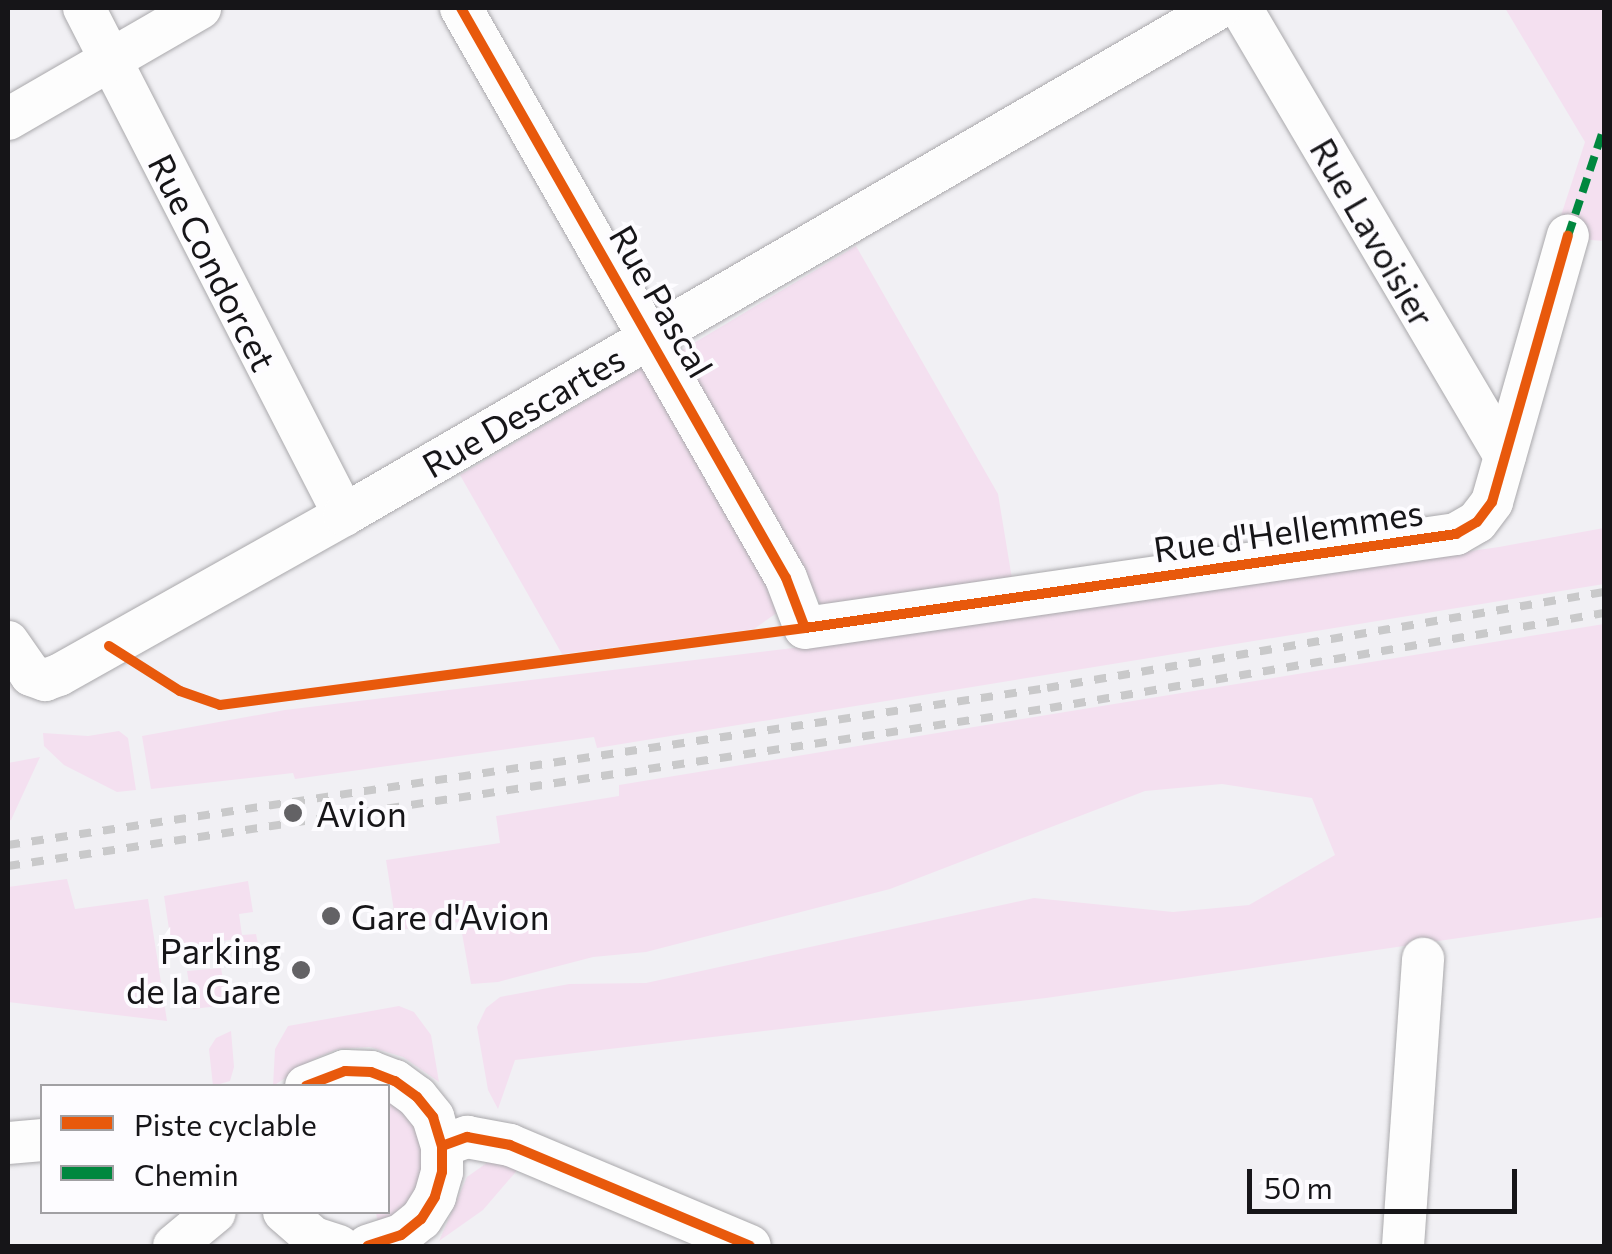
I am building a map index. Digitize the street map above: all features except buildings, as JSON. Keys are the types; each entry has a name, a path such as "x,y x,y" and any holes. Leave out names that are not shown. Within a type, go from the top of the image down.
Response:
{"street":[{"name":"Rue Condorcet","path":"84,8 344,515"},
{"path":"8,119 200,8"},
{"name":"Rue Pascal","path":"460,8 786,578 805,628"},
{"name":"Rue Descartes","path":"19,659 44,680 60,675 344,515 1218,8"},
{"name":"Rue Lavoisier","path":"1241,8 1505,456"},
{"name":"Rue d'Hellemmes","path":"805,628 1456,534 1477,522 1492,502 1568,236"},
{"path":"1404,1246 1423,959"},
{"path":"311,1084 345,1071 370,1072 396,1081 417,1096 433,1117 442,1146 442,1172 435,1197 421,1219 391,1243"},
{"path":"442,1146 466,1137 510,1145 750,1246"},
{"path":"8,1143 40,1140"},
{"path":"174,1246 213,1214"},
{"path":"286,1214 314,1238 338,1247"}],"shaded area":[{"path":"1505,8 1604,8 1604,241 1554,237 1585,142"},
{"path":"856,246 998,494 1013,585 822,606 674,355"},
{"path":"643,367 778,601 778,612 754,629 562,654 460,475"},
{"path":"1604,528 1604,584 597,748 594,737 295,779 293,773 151,789 142,736 285,710 793,648 1499,547"},
{"path":"1604,624 1604,917 1046,998 515,1060 498,1109 488,1090 477,1027 486,1008 500,997 569,984 646,983 1034,898 1173,912 1249,905 1335,855 1312,798 1222,784 1145,791 890,889 646,952 593,957 498,982 471,984 460,922 397,930 386,860 500,843 496,816 619,796 619,785"},
{"path":"119,731 128,738 136,790 117,792 64,765 44,746 43,733 88,736"},
{"path":"40,757 11,820 8,821 8,763"},
{"path":"67,879 75,909 148,899 167,1021 8,1002 8,887"},
{"path":"248,881 253,912 239,914 242,935 256,934 259,949 245,952 242,938 172,949 164,896"},
{"path":"221,968 227,1005 193,1009 187,971"},
{"path":"399,1006 414,1012 431,1035 439,1082 403,1057 370,1047 338,1049 273,1084 275,1049 288,1026"},
{"path":"231,1031 234,1067 230,1081 220,1084 213,1084 209,1049 216,1038"},
{"path":"390,1096 396,1099 428,1148 412,1204 378,1226 376,1214 390,1214"},
{"path":"488,1162 520,1167 483,1210 439,1241 467,1177"}],"railway":[{"path":"8,845 1047,688 1604,592"},
{"path":"8,866 1050,708 1604,613"}],"marked path":[{"path":"1568,236 1604,128"}],"cycle path":[{"path":"461,8 786,578 805,628"},
{"path":"109,646 180,691 220,705 805,628 1456,534 1477,522 1492,502 1568,236"},
{"path":"311,1084 345,1071 371,1072 395,1081 417,1097 433,1117 442,1146 442,1172 435,1197 421,1219 401,1235 368,1246"},
{"path":"442,1146 467,1137 510,1145 750,1246"}],"place":[{"name":"Avion","path":"293,813"},
{"name":"Gare d'Avion","path":"331,916"},
{"name":"Parking de la Gare","path":"301,970"}]}
